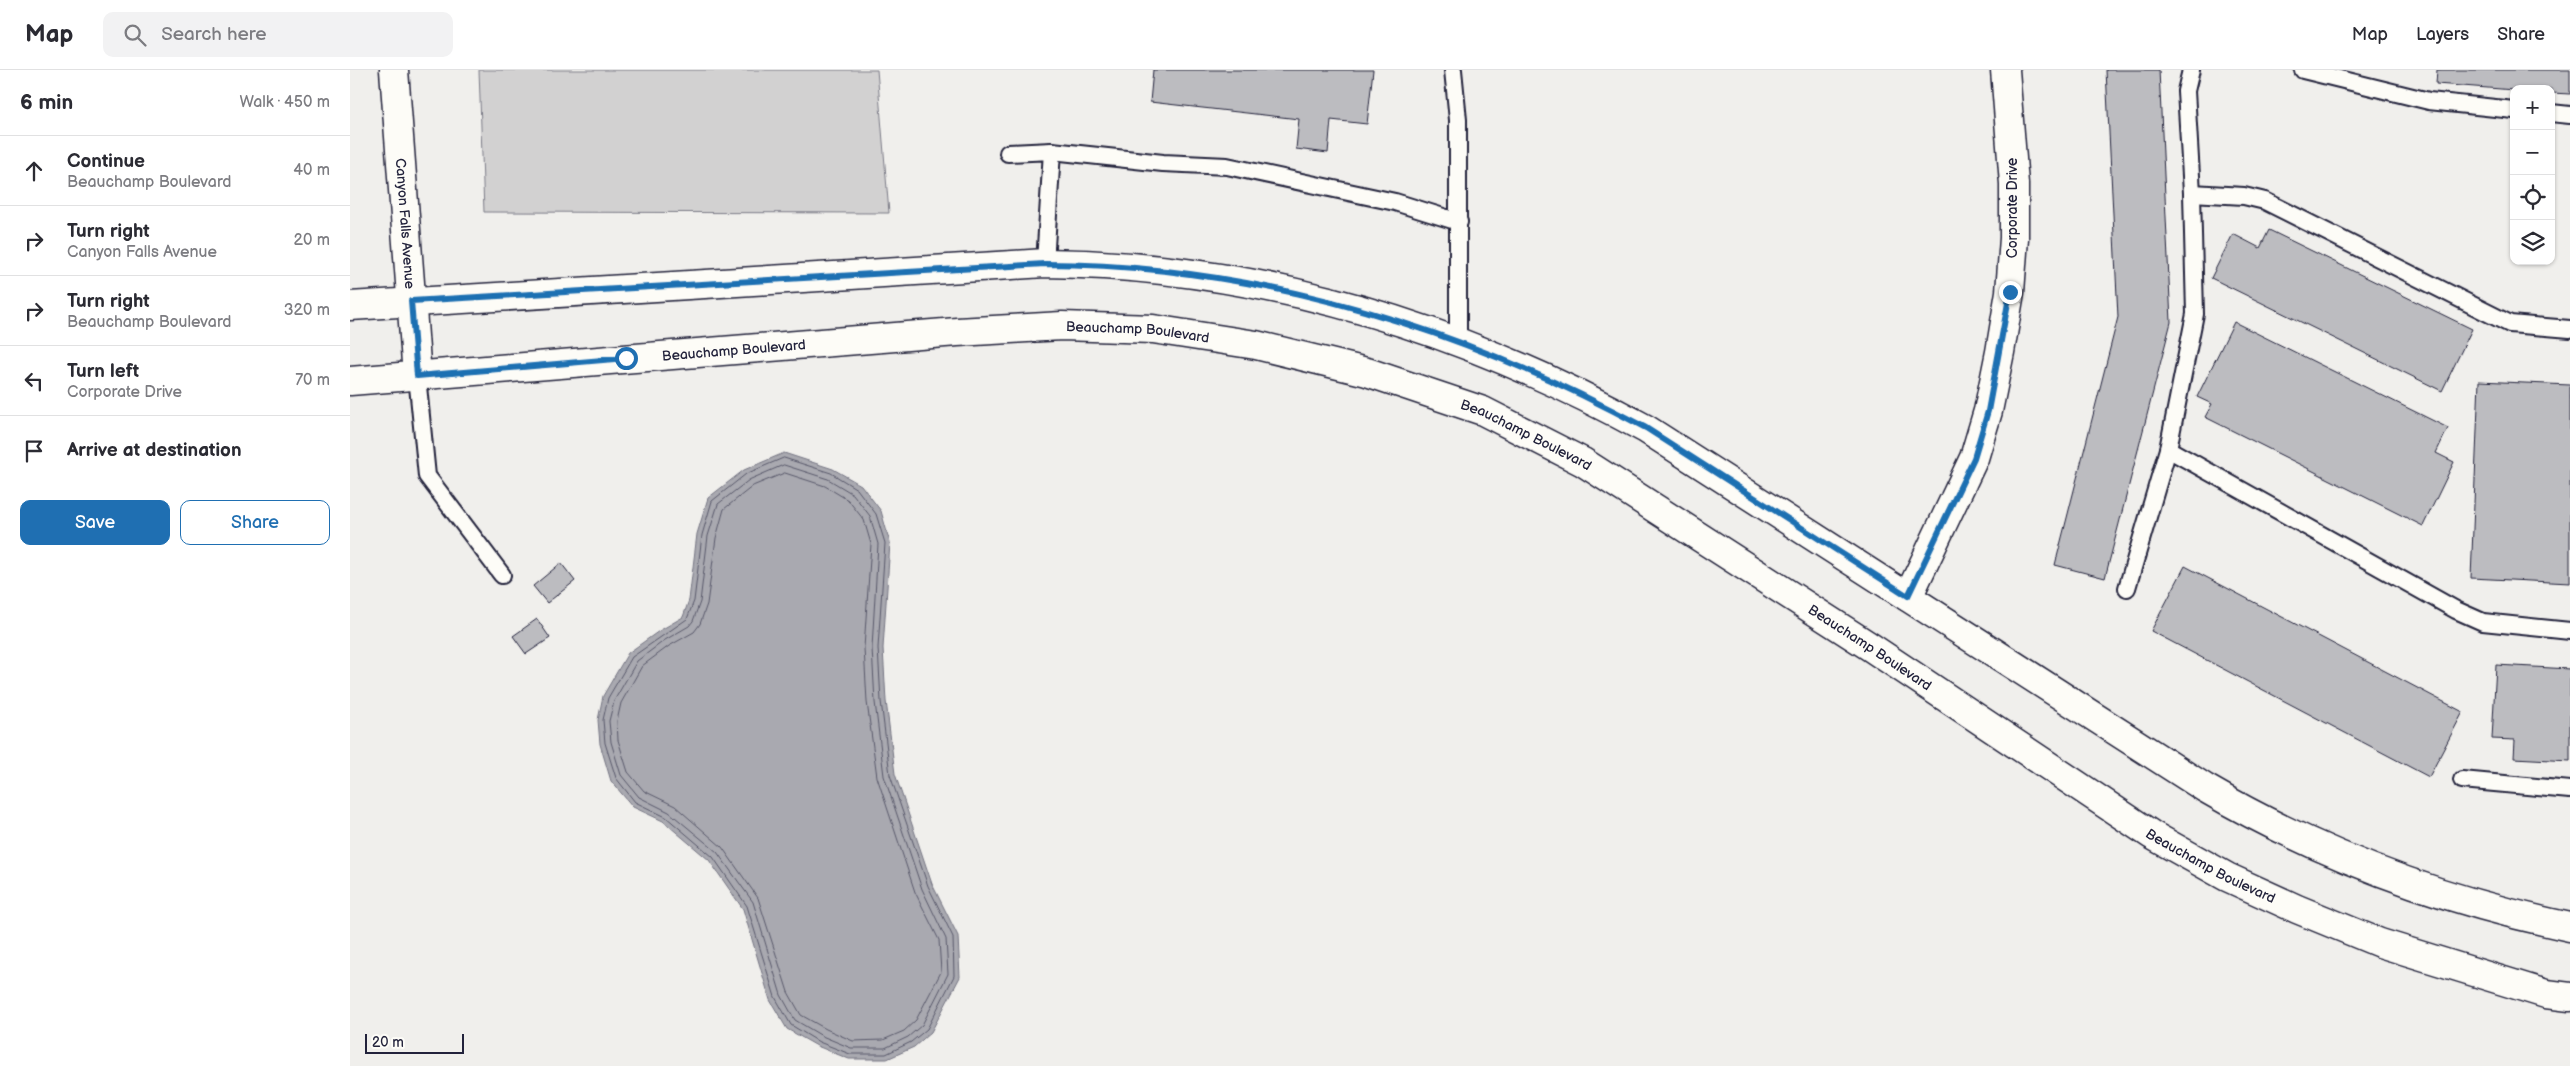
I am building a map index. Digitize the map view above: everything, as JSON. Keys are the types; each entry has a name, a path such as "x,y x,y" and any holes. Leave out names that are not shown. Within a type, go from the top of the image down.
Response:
{"street":[{"name":"Canyon Falls Avenue","path":"394,70 417,376"},
{"name":"Corporate Drive","path":"1908,596 1974,458 1988,411 2000,352 2010,292 2014,238 2014,184 2004,70"},
{"path":"350,306 1045,264 1086,264 1167,271 1300,292 1361,309 1458,342 1550,379 1646,428 2204,788 2262,821 2334,854 2478,906 2570,927"},
{"name":"Beauchamp Boulevard","path":"350,381 957,332 1062,326 1154,329 1256,345 1367,372 1483,411 1583,462 1869,646 2152,835 2227,876 2296,909 2380,943 2546,994 2570,997"}],"lane":[{"path":"1453,70 1458,120 1460,222 1458,342"},
{"path":"2127,588 2168,449 2195,314 2192,193 2186,91 2191,70"},
{"path":"2303,70 2429,101 2510,110"},
{"path":"2555,114 2570,115"},
{"path":"1008,153 1052,151 1163,163 1226,166 1395,202 1460,222"},
{"path":"1045,264 1052,151"},
{"path":"2192,193 2244,196 2265,201 2510,324 2570,329"},
{"path":"417,376 428,476 502,575"},
{"path":"2168,449 2456,610 2483,622 2570,631"},
{"path":"2462,780 2570,790"}],"shaded area":[{"path":"479,70 877,70 889,213 484,212"}],"water":[{"path":"784,453 833,469 861,485 881,511 890,543 883,648 886,701 895,774 932,884 958,936 960,977 931,1032 914,1047 887,1059 849,1059 817,1046 787,1029 770,1000 743,909 709,860 663,821 633,807 611,781 600,744 598,720 603,696 628,653 683,617 689,600 697,534 708,498 744,470"}],"building":[{"path":"1153,70 1373,70 1367,124 1331,120 1328,153 1296,149 1299,119 1150,102"},
{"path":"2106,70 2159,70 2171,322 2105,578 2055,565 2118,317"},
{"path":"2437,70 2570,70 2570,94 2555,93 2555,85 2510,85 2510,90 2436,84"},
{"path":"2269,230 2472,329 2442,391 2211,278 2233,234 2260,248"},
{"path":"2234,322 2448,428 2436,453 2454,462 2423,526 2205,417 2212,404 2197,397"},
{"path":"2479,381 2570,385 2570,583 2471,578"},
{"path":"561,563 575,581 547,603 533,586"},
{"path":"2185,566 2463,712 2429,777 2151,631"},
{"path":"537,619 550,638 526,654 513,636"},
{"path":"2496,665 2570,669 2570,761 2514,758 2515,740 2492,739"}],"route":[{"path":"626,358 417,376 411,301 931,269 1045,264 1086,264 1167,271 1242,281 1300,292 1361,309 1458,342 1550,379 1605,406 1646,428 1908,596 1974,458 1988,411 2010,292"}]}
